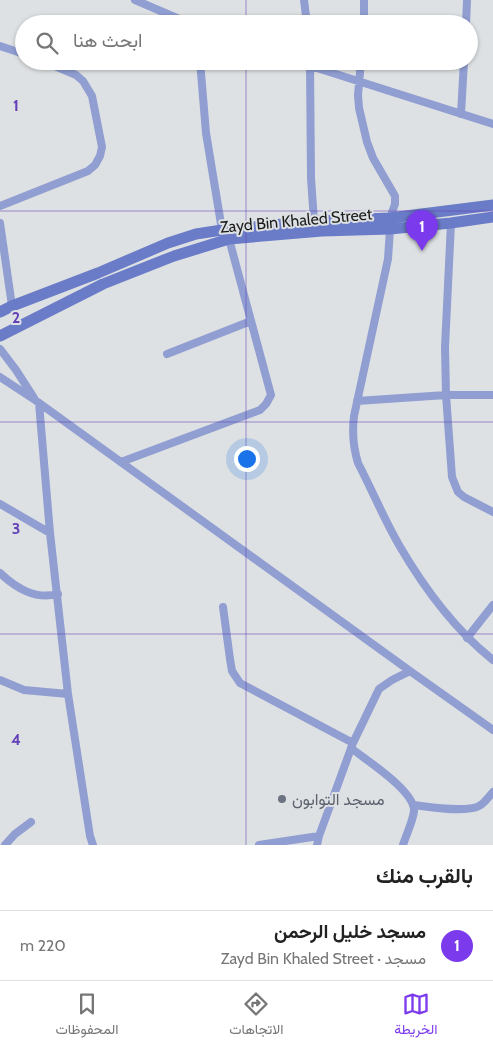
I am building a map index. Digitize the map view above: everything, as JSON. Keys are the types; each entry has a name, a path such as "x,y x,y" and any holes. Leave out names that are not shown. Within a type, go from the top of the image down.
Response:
{"main road":[{"name":"Zayd Bin Khaled Street","path":"0,312 168,243 196,234 322,231 390,224 493,205"},
{"name":"Zayd Bin Khaled Street","path":"0,336 104,284 226,234 314,221 390,224 452,223 493,217"}],"street":[{"path":"135,0 170,15"},
{"path":"304,0 306,15"},
{"path":"364,0 364,15"},
{"path":"466,15 467,1"},
{"path":"0,46 15,51"},
{"path":"0,206 88,171 96,165 102,147 92,96 76,74 66,70"},
{"path":"121,462 260,410 271,395 226,234 206,133 201,70"},
{"path":"310,70 314,221"},
{"path":"326,70 493,124"},
{"path":"360,70 359,108 370,150 395,196 395,204 390,224 388,259 357,401 352,430 353,442 358,463 399,544 437,604 467,638 493,660"},
{"path":"461,114 463,70"},
{"path":"0,223 12,306"},
{"path":"452,223 445,347 446,395 452,477 458,492 493,512"},
{"path":"167,354 251,321"},
{"path":"0,349 37,402 68,694 92,845"},
{"path":"0,377 410,671 493,728"},
{"path":"357,401 446,395 493,395"},
{"path":"0,504 50,533"},
{"path":"0,574 25,592 38,596 58,594"},
{"path":"467,638 493,605"},
{"path":"223,607 232,671 240,683 352,746 394,780 413,805 414,812 403,845"},
{"path":"317,845 352,746 378,689 410,671"},
{"path":"0,680 24,690 68,694"},
{"path":"413,805 470,809 481,805 493,792"},
{"path":"5,845 15,834 31,822"},
{"path":"259,845 319,836"}],"place":[{"name":"مسجد خليل الرحمن","path":"422,251"},
{"name":"مسجد التوابون","path":"282,799"}]}
